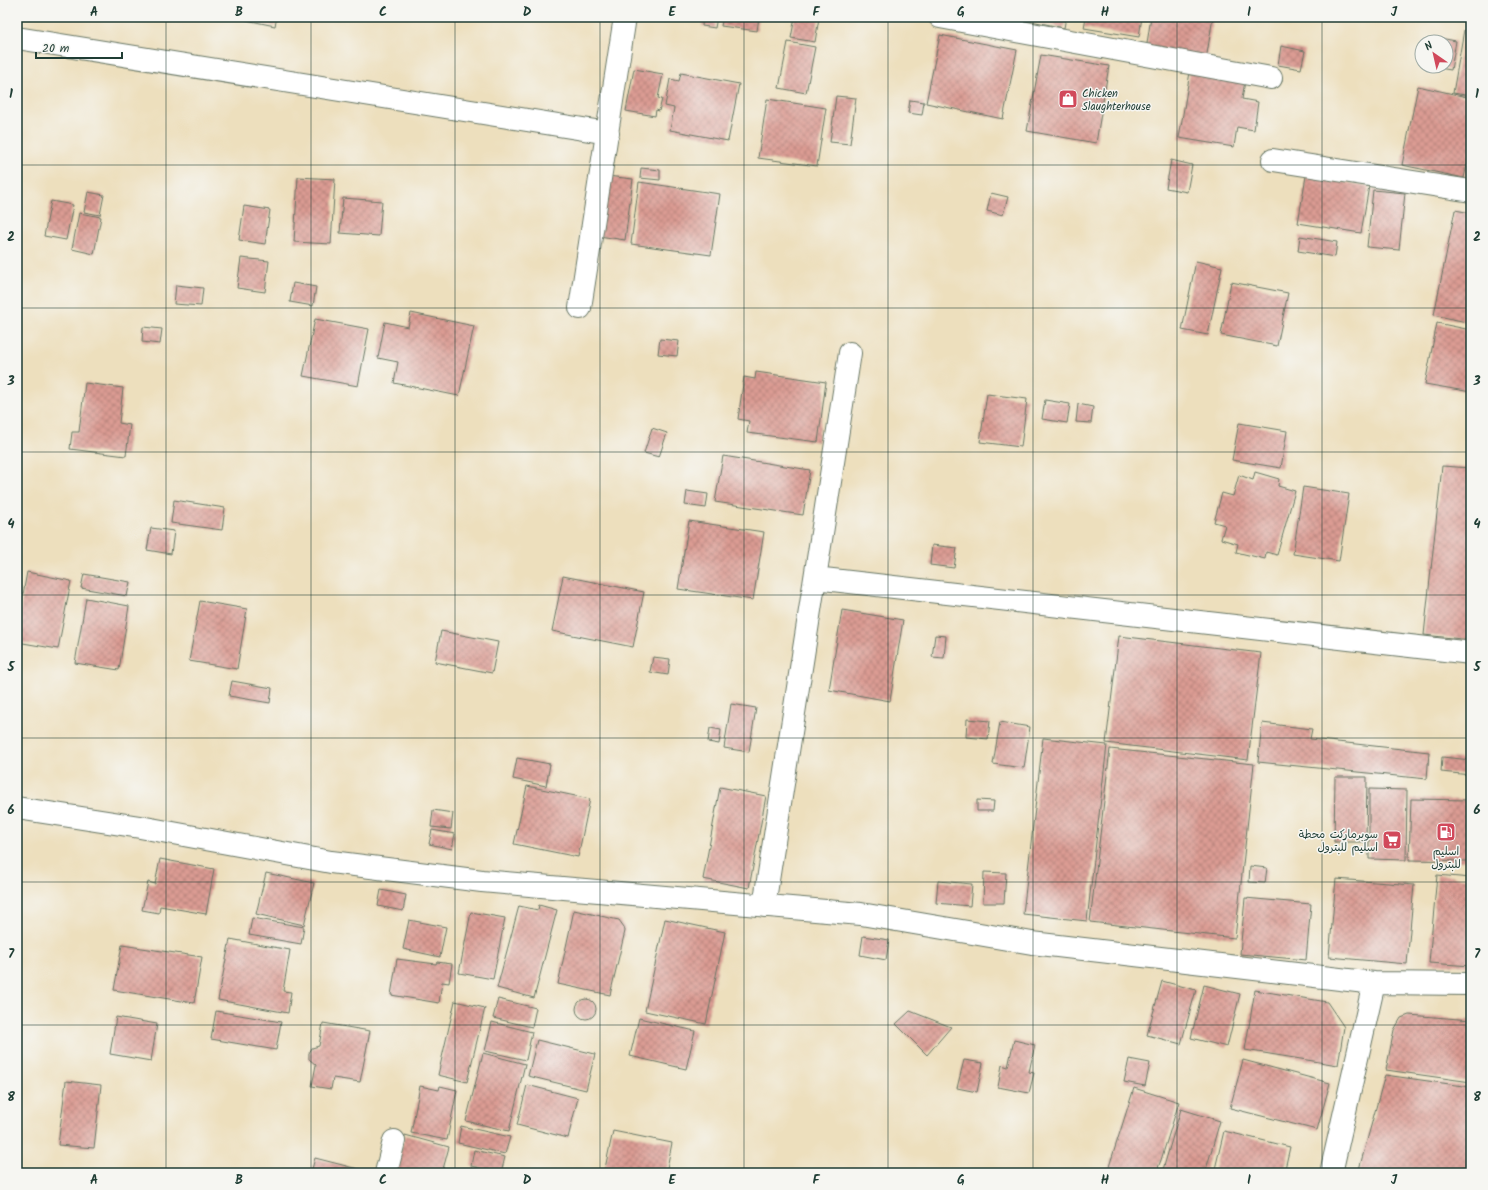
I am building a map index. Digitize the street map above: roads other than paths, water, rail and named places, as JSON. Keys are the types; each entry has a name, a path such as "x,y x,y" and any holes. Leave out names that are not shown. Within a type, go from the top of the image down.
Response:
{"street":[{"path":"580,308 625,17"},
{"path":"940,17 1271,78"},
{"path":"17,38 608,133"},
{"path":"1273,160 1471,191"},
{"path":"764,906 850,353"},
{"path":"815,578 1471,653"},
{"path":"17,808 140,826 331,862 482,882 861,914 1032,944 1374,982 1471,984"},
{"path":"1331,1173 1374,982"},
{"path":"386,1173 394,1141"}],"place":[{"name":"Chicken Slaughterhouse","path":"1068,99"},
{"name":"اسليم للبترول","path":"1446,832"},
{"name":"سوبرماركت محطة اسليم للبترول","path":"1392,840"}]}
